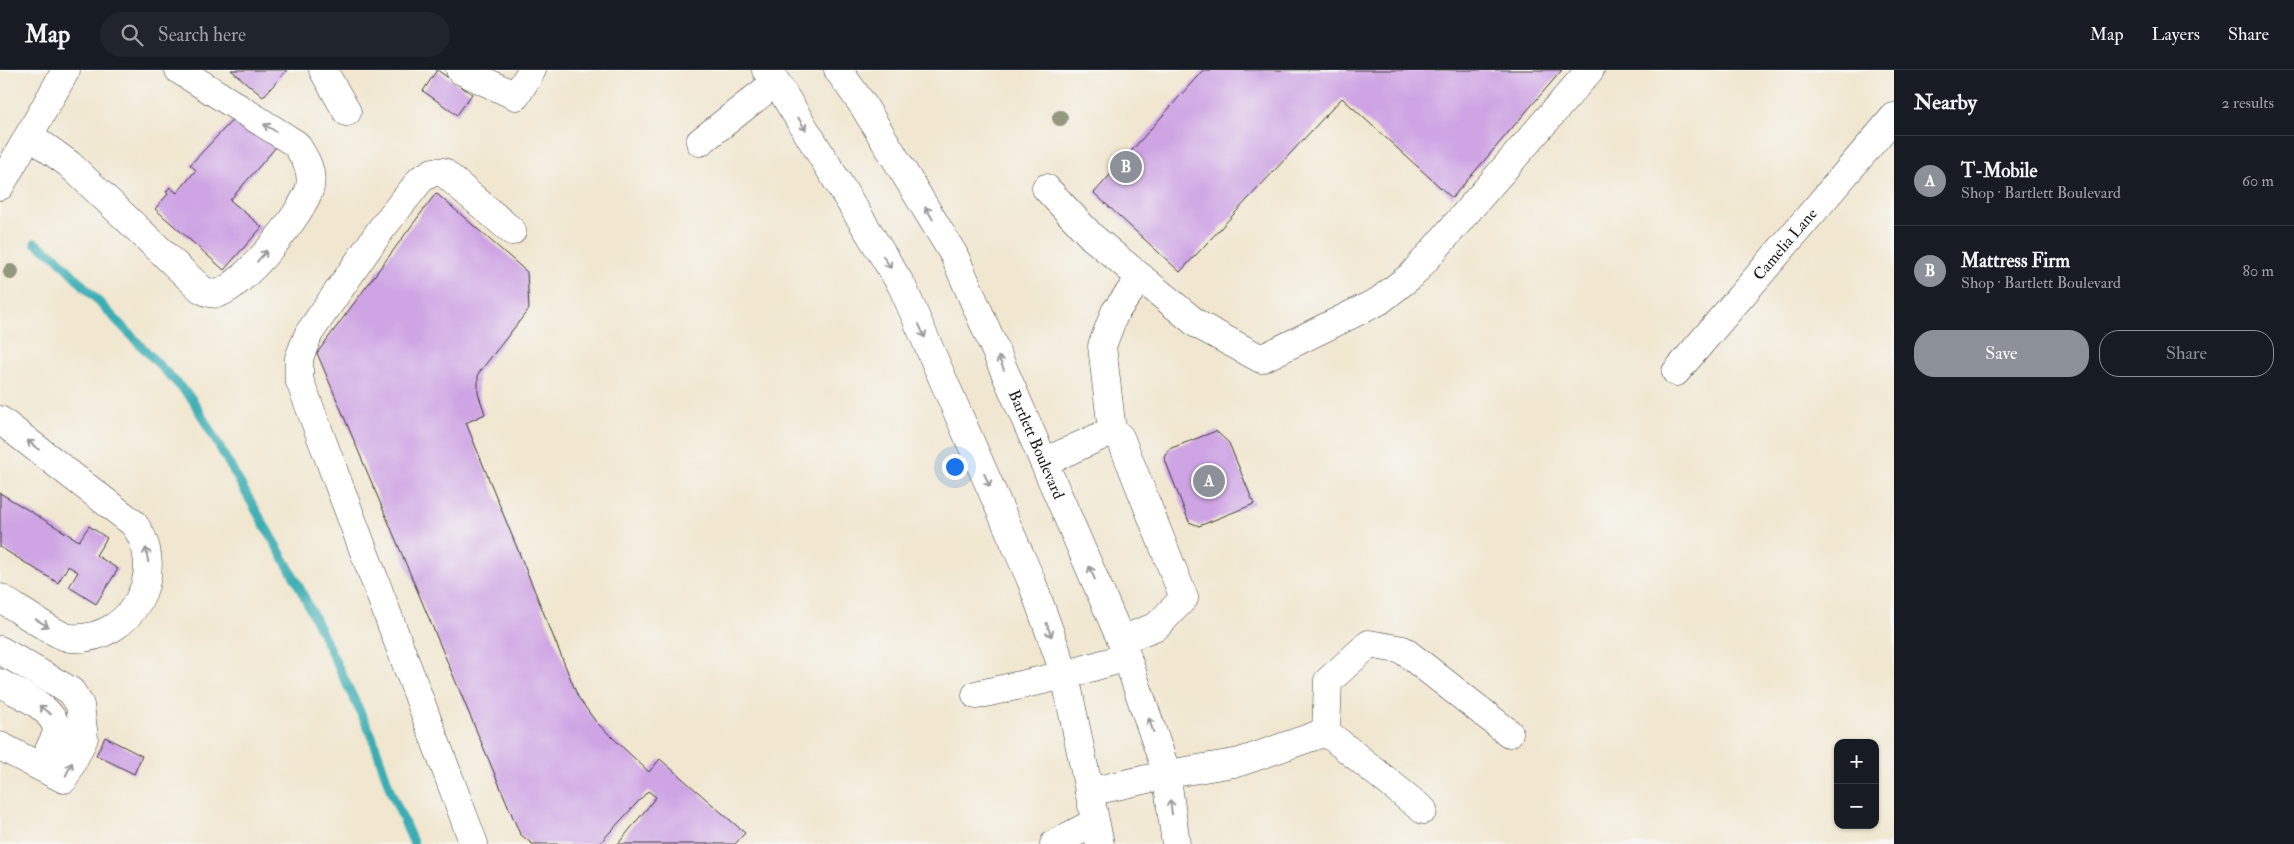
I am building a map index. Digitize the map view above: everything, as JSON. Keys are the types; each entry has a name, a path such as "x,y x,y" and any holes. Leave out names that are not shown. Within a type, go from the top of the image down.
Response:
{"main road":[{"path":"0,186 66,70"},
{"path":"29,135 69,164 201,289 210,294 227,289 240,281 299,213 310,187 311,174 306,160 296,144 179,70"},
{"path":"323,70 347,112"},
{"path":"465,71 516,96 532,70"},
{"name":"Bartlett Boulevard","path":"838,70 863,105 954,255 1124,649 1167,775 1176,844"},
{"path":"1046,188 1092,237 1197,324 1261,359 1379,301 1412,275 1590,70"},
{"path":"700,142 771,76 902,286 1031,580 1065,675 1098,833 1054,844"},
{"name":"Camelia Lane","path":"1676,372 1894,117"},
{"path":"474,844 299,380 299,358 309,333 382,228 421,179 433,172 443,172 512,231"},
{"path":"1112,432 1102,346 1115,312 1141,278"},
{"path":"0,420 133,523 142,534 149,569 145,591 136,606 123,619 105,631 85,638 67,638 0,598"},
{"path":"1044,462 1112,432"},
{"path":"976,695 1065,675 1124,649 1157,626 1184,598 1120,437 1112,432"},
{"path":"1326,732 1328,681 1369,644 1404,650 1509,733"},
{"path":"0,650 71,692 80,704 84,738 64,779 0,746"},
{"path":"0,683 49,711 55,720 58,731 40,767"},
{"path":"1089,792 1240,762 1326,732"},
{"path":"1326,732 1423,810"}],"building":[{"path":"231,70 287,70 263,97"},
{"path":"437,70 472,94 457,115 423,91"},
{"path":"1203,70 1562,70 1452,198 1342,98 1180,272 1094,193"},
{"path":"239,113 277,146 230,200 262,227 224,270 155,209 168,194 166,192 170,187 177,193 196,170 190,165"},
{"path":"436,193 527,272 529,309 478,374 478,393 485,414 466,423 578,697 596,722 649,772 660,759 745,833 735,844 618,844 656,797 648,791 599,844 532,844 520,834 317,353"},
{"path":"1216,431 1229,443 1254,504 1199,526 1189,522 1164,457 1169,449"},
{"path":"0,493 79,541 89,526 107,538 96,555 118,569 96,604 69,587 78,572 68,566 58,583 0,547"},
{"path":"105,737 142,756 134,774 96,755"}],"waterway":[{"path":"35,243 55,256 192,399 297,582 372,736 391,792 414,844"}],"place":[{"name":"Mattress Firm","path":"1126,167"},
{"name":"T-Mobile","path":"1209,481"}]}
